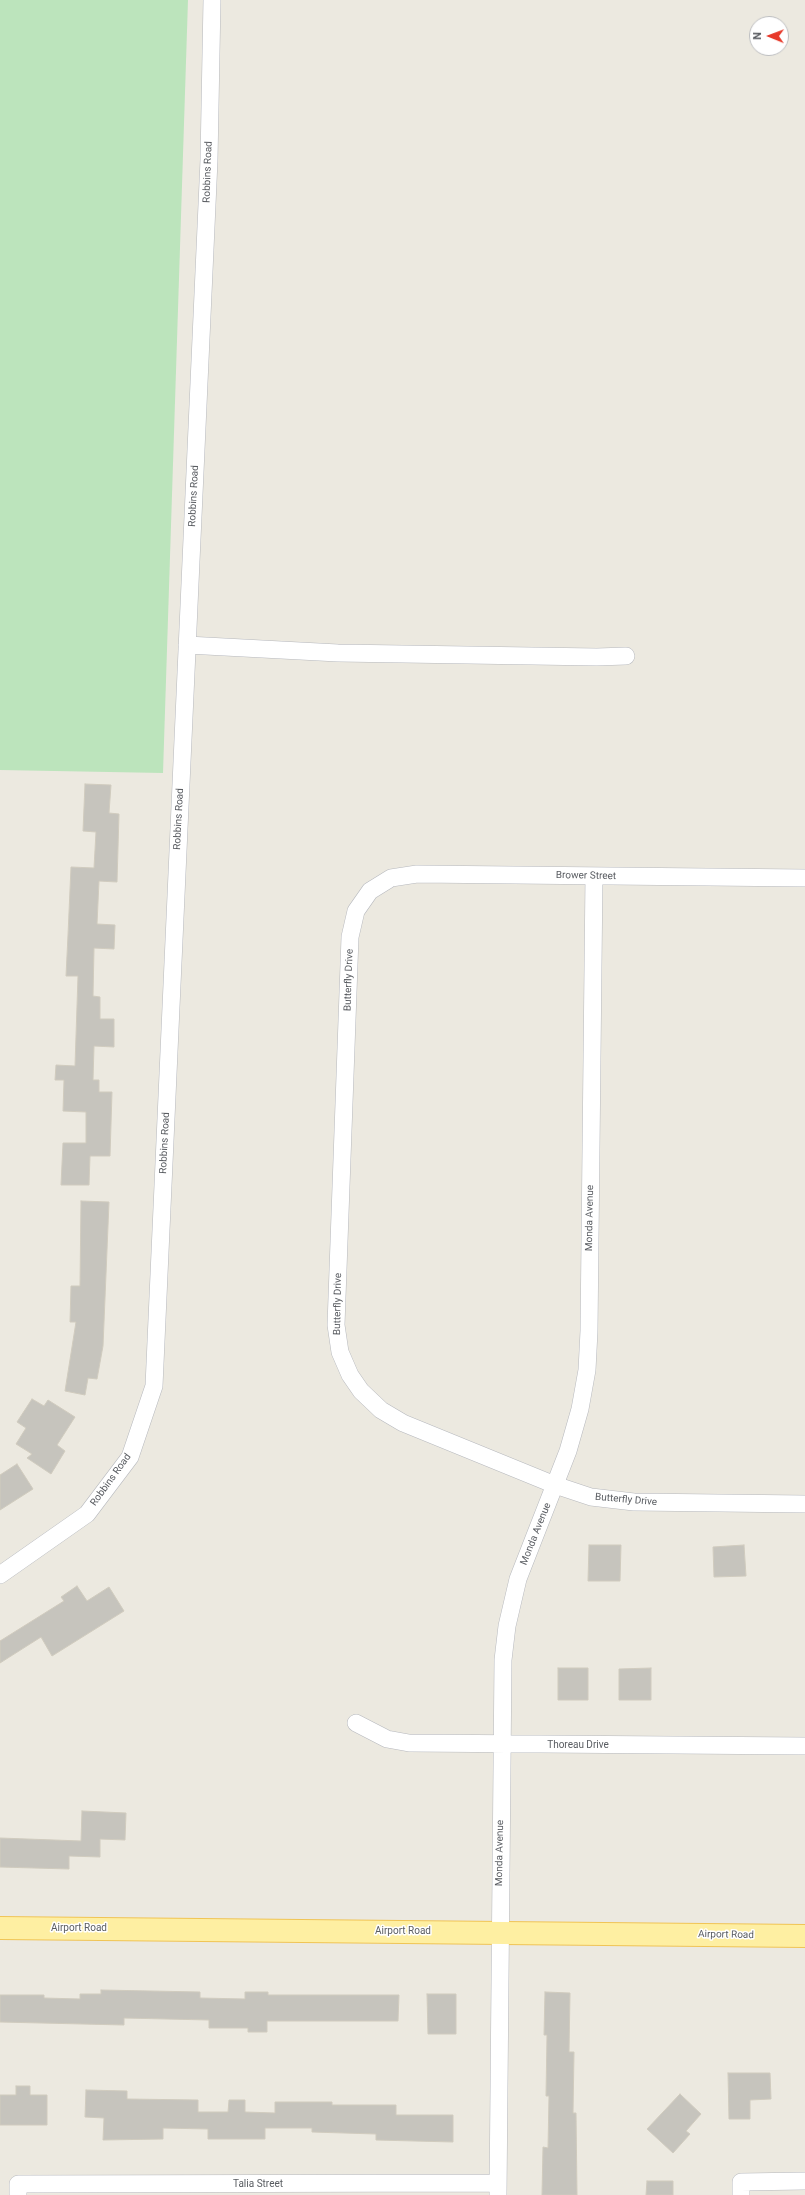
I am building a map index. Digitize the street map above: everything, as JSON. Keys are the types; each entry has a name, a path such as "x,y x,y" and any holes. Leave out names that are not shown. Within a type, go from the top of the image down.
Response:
{"main road":[{"name":"Airport Road","path":"0,1928 805,1936"}],"street":[{"name":"Robbins Road","path":"0,1575 87,1514 130,1457 154,1386 208,168 212,0"},
{"path":"187,645 338,654 597,657 626,656"},
{"name":"Brower Street","path":"370,891 391,878 411,875 805,878"},
{"name":"Monda Avenue","path":"498,2189 499,1932 503,1660 509,1614 518,1578 555,1485 577,1422 588,1356 594,876"},
{"name":"Butterfly Drive","path":"370,891 356,911 350,937 336,1325 342,1357 357,1386 373,1404 385,1414 403,1423 555,1485 591,1497 634,1502 805,1504"},
{"name":"Thoreau Drive","path":"356,1724 371,1732 396,1741 502,1745 805,1746"},
{"path":"741,2189 805,2181"},
{"name":"Talia Street","path":"18,2190 498,2189"}],"green space":[{"path":"0,0 188,0 163,773 0,770"}],"building":[{"path":"85,784 111,785 109,813 119,814 117,882 99,881 97,924 115,925 114,949 94,948 93,996 100,997 100,1019 114,1019 114,1047 94,1046 93,1080 99,1080 99,1092 112,1092 110,1156 90,1156 89,1185 61,1185 63,1143 86,1143 86,1112 63,1111 64,1080 55,1080 56,1065 75,1066 78,976 66,976 71,867 94,868 96,832 83,831"},
{"path":"81,1201 109,1202 103,1346 97,1379 88,1378 85,1395 65,1391 76,1322 70,1322 71,1286 80,1286"},
{"path":"32,1399 44,1406 48,1400 75,1417 57,1445 65,1451 51,1474 27,1458 32,1454 16,1444 26,1428 17,1422"},
{"path":"17,1464 33,1489 0,1510 0,1475"},
{"path":"589,1545 621,1545 620,1581 588,1581"},
{"path":"744,1545 746,1576 714,1577 713,1547"},
{"path":"77,1586 87,1601 109,1587 124,1611 52,1656 41,1637 0,1663 0,1641 64,1601 61,1597"},
{"path":"558,1668 588,1668 588,1700 558,1700"},
{"path":"651,1668 651,1700 619,1700 619,1669"},
{"path":"82,1811 126,1813 125,1840 100,1839 100,1857 69,1856 69,1869 0,1867 0,1838 81,1841"},
{"path":"101,1990 200,1992 200,1998 245,1999 245,1992 268,1992 268,1995 399,1995 398,2021 267,2021 267,2032 248,2032 248,2028 209,2028 209,2020 124,2018 124,2025 0,2022 0,1995 44,1995 44,1998 80,1999 80,1994 101,1994"},
{"path":"545,1992 570,1993 569,2052 574,2052 573,2113 576,2113 577,2195 542,2195 543,2147 548,2148 549,2096 546,2096 547,2035 544,2035"},
{"path":"427,1994 456,1994 456,2034 428,2034"},
{"path":"728,2073 770,2073 771,2099 750,2100 750,2119 729,2119"},
{"path":"16,2086 30,2086 30,2095 47,2095 47,2125 0,2125 0,2095 16,2095"},
{"path":"86,2090 127,2091 127,2099 198,2100 198,2112 228,2112 229,2100 245,2100 245,2112 275,2113 275,2102 332,2102 332,2105 396,2105 396,2115 453,2115 453,2142 376,2140 376,2134 312,2132 312,2128 265,2128 265,2139 208,2139 208,2129 163,2128 163,2139 103,2140 104,2118 85,2117"},
{"path":"680,2094 701,2114 686,2131 690,2134 673,2153 647,2129"},
{"path":"647,2181 673,2181 673,2195 646,2195"}]}
